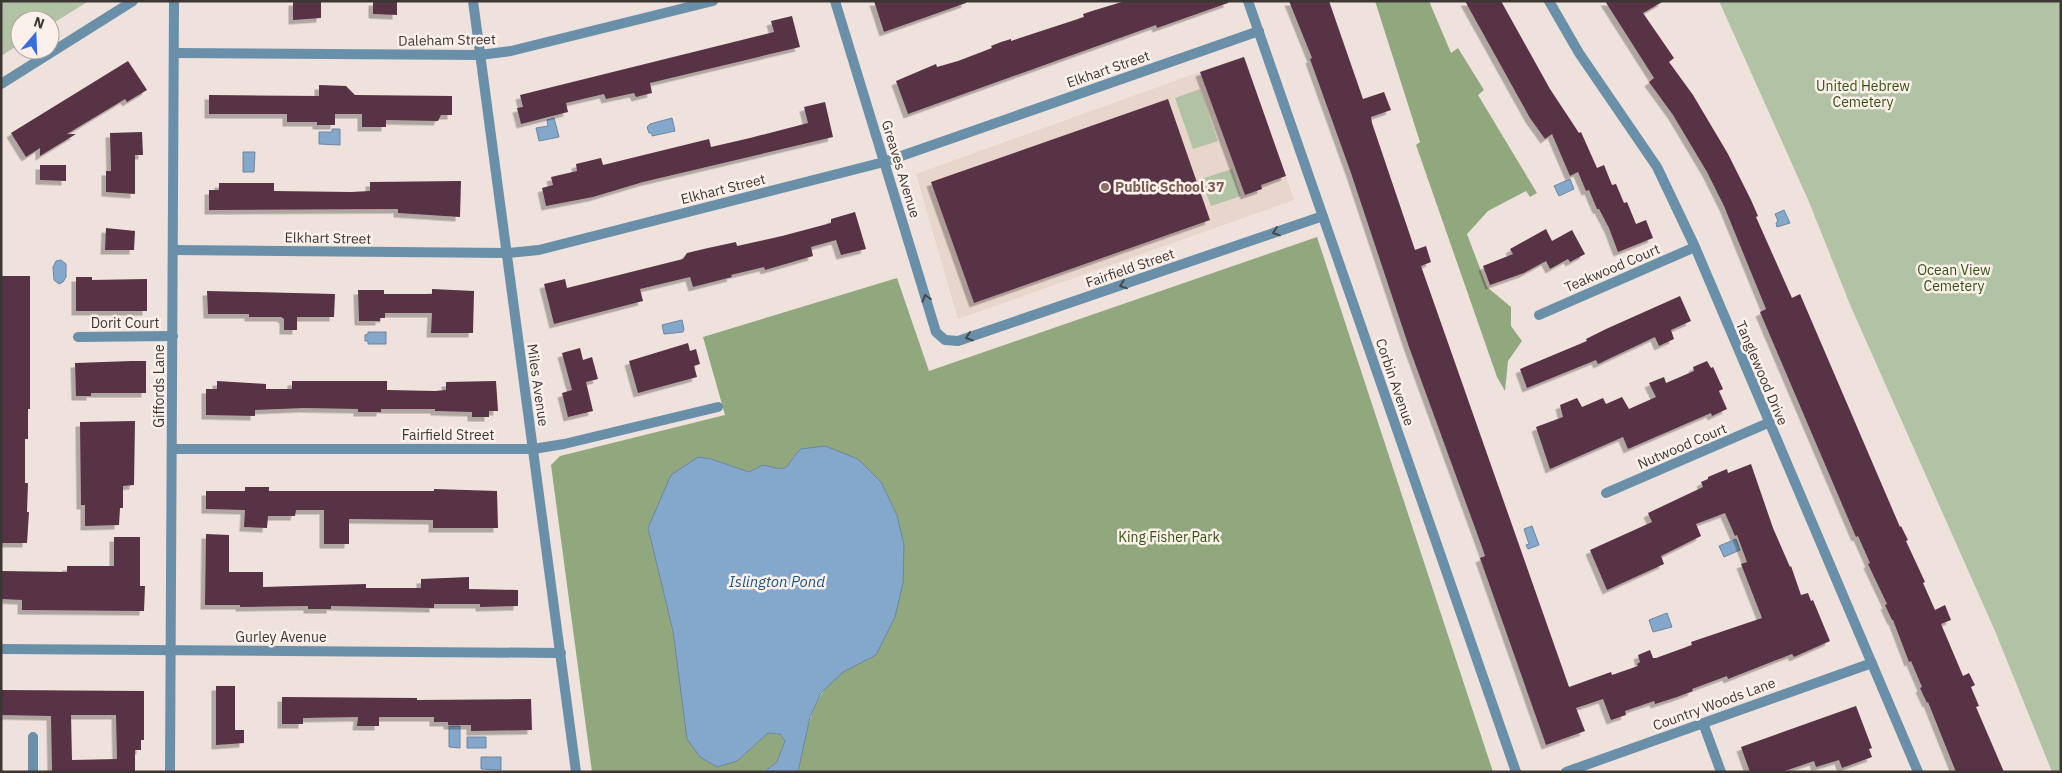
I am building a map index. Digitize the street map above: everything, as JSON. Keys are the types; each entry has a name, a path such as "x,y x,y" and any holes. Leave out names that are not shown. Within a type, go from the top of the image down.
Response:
{"street":[{"path":"1,84 133,1"},
{"name":"Giffords Lane","path":"170,772 174,1"},
{"name":"Miles Avenue","path":"473,1 576,772"},
{"name":"Daleham Street","path":"174,53 480,55 511,51 714,1"},
{"name":"Greaves Avenue","path":"835,1 936,332 945,340"},
{"name":"Corbin Avenue","path":"1248,1 1516,772"},
{"name":"Tanglewood Drive","path":"1549,1 1579,53 1657,167 1696,247 1768,423 1918,772"},
{"name":"Elkhart Street","path":"174,250 507,254 538,250 884,162 1258,31"},
{"name":"Fairfield Street","path":"945,340 958,341 1322,216"},
{"name":"Teakwood Court","path":"1539,315 1696,247"},
{"name":"Dorit Court","path":"78,337 173,336"},
{"name":"Fairfield Street","path":"172,449 533,449 564,444 718,407"},
{"name":"Nutwood Court","path":"1606,493 1768,423"},
{"name":"Gurley Avenue","path":"1,650 561,653"},
{"name":"Country Woods Lane","path":"1566,772 1872,663"},
{"path":"1704,723 1721,772"},
{"path":"33,737 33,772"}],"shaded area":[{"name":"Public School 37","path":"1244,56 1294,200 958,319 916,174"}],"green space":[{"path":"1,1 89,1 60,19 60,10 10,10 10,50 1,56"},
{"path":"1375,1 1429,1 1451,53 1458,48 1484,90 1478,95 1537,193 1530,197 1526,191 1488,211 1467,234 1487,287 1511,307 1511,326 1522,341 1508,361 1505,391 1497,377 1416,145 1420,142"},
{"name":"Ocean View Cemetery","path":"1719,1 2061,1 2061,772 2052,772 1995,631 1851,307 1809,202"},
{"path":"1200,89 1218,141 1193,149 1175,98"},
{"path":"1232,169 1241,196 1211,206 1201,179"},
{"name":"King Fisher Park","path":"1317,237 1493,772 798,772 811,716 824,691 844,671 876,655 903,583 903,545 897,515 794,456 787,468 759,468 749,472 711,459 648,528 673,631 737,761 768,733 780,734 785,741 777,762 764,772 592,772 551,465 560,456 725,415 703,337 897,278 929,371"}],"water":[{"path":"554,118 559,137 539,141 536,128 548,126 547,120"},
{"path":"672,118 675,131 652,136 652,133 649,133 647,127 650,124"},
{"path":"332,129 340,129 340,145 319,144 319,132 332,132"},
{"path":"243,152 255,152 254,172 243,172"},
{"path":"1570,179 1574,189 1559,196 1554,186"},
{"path":"1784,210 1790,223 1777,227 1776,223 1778,221 1775,214"},
{"path":"61,260 66,264 66,277 59,284 54,280 53,267 56,261"},
{"path":"682,320 683,332 664,334 662,325"},
{"path":"368,332 386,332 386,344 368,344 368,341 365,341 365,335"},
{"name":"Islington Pond","path":"825,446 858,459 881,482 897,515 904,545 903,583 895,617 876,655 843,672 821,693 810,717 798,772 764,772 777,762 785,741 780,734 768,733 737,761 717,767 700,757 687,739 673,631 648,528 671,475 698,457 711,459 749,472 763,465 784,468 801,449"},
{"path":"1532,526 1539,545 1528,549 1526,545 1529,544 1524,529"},
{"path":"1736,539 1740,550 1724,557 1719,546"},
{"path":"1667,613 1672,627 1653,632 1649,620"},
{"path":"449,726 460,726 460,748 449,747"},
{"path":"467,737 486,737 486,748 467,748"},
{"path":"481,757 501,757 501,770 481,769"}],"building":[{"path":"293,1 321,1 321,18 293,20"},
{"path":"373,1 397,1 397,15 373,14"},
{"path":"874,1 966,1 966,3 884,32"},
{"path":"1125,1 1228,1 1228,3 1157,28 1156,25 908,114 896,81 936,64 937,67 958,61 992,48 991,46 1001,42 1011,39 1011,41 1084,17 1083,14"},
{"path":"1289,1 1329,1 1363,99 1384,92 1391,110 1371,117 1372,123 1415,250 1426,246 1431,262 1421,266 1569,687 1611,672 1612,675 1638,666 1637,664 1640,662 1638,655 1650,650 1653,658 1656,658 1692,645 1691,642 1762,618 1741,564 1747,562 1737,535 1735,536 1725,513 1696,524 1701,536 1661,556 1664,564 1607,590 1590,550 1652,522 1648,513 1703,487 1701,482 1708,479 1708,477 1727,469 1728,473 1751,464 1773,528 1791,566 1801,595 1808,593 1811,601 1813,600 1830,641 1794,657 1792,654 1728,679 1727,676 1692,689 1693,691 1677,697 1655,704 1654,701 1625,711 1626,715 1611,720 1603,699 1576,708 1585,731 1546,745 1480,558 1485,556 1482,547 1409,347 1351,173 1310,59 1312,58"},
{"path":"1465,1 1501,1 1550,89 1579,133 1581,132 1597,168 1604,165 1612,185 1616,184 1624,203 1627,202 1636,224 1646,220 1653,238 1618,252 1609,228 1599,209 1597,209 1589,190 1586,191 1578,172 1570,176 1552,134 1545,139 1530,118"},
{"path":"1605,1 1664,1 1643,13 1674,58 1669,62 1693,95 1728,154 1751,200 1758,216 1756,217 1792,298 1800,294 1900,527 1908,540 1906,541 1925,582 1923,583 1935,610 1945,605 1951,620 1941,624 1963,676 1969,673 1975,685 1971,687 1979,706 1976,707 2004,772 1956,772 1928,702 1920,688 1922,687 1911,661 1909,662 1893,620 1885,605 1887,604 1868,564 1870,563 1858,536 1856,537 1760,312 1766,309 1724,206 1707,172 1673,115 1649,82 1654,78"},
{"path":"792,16 800,47 650,83 652,93 636,97 634,93 606,99 604,94 566,103 568,112 521,124 517,108 523,107 520,95 774,32 771,21"},
{"path":"1244,57 1286,176 1261,185 1262,189 1245,195 1200,72"},
{"path":"128,61 147,90 127,102 125,99 67,134 76,134 40,156 40,148 26,157 11,133"},
{"path":"319,85 346,86 355,95 452,96 452,115 441,115 438,121 386,120 386,127 362,127 362,114 335,114 335,125 317,125 317,122 287,122 287,114 209,114 209,95 319,96"},
{"name":"Public School 37","path":"1168,99 1210,220 974,303 931,182"},
{"path":"825,102 833,137 643,182 593,197 546,206 542,188 553,185 551,177 577,171 576,164 601,158 603,165 709,139 711,147 750,138 808,123 804,107"},
{"path":"142,132 143,155 135,155 135,194 106,192 106,171 111,171 110,133"},
{"path":"40,165 66,165 66,181 40,180"},
{"path":"461,181 460,217 398,213 398,209 209,210 209,190 219,190 219,183 274,183 274,191 351,192 370,191 370,182"},
{"path":"855,212 866,249 841,255 836,240 811,247 813,256 765,270 764,267 693,287 690,277 640,289 643,301 554,324 544,284 565,279 567,288 683,259 687,253 736,242 737,246 782,236 831,223 831,219"},
{"path":"106,228 135,231 134,250 105,250"},
{"path":"1546,229 1552,241 1572,230 1585,254 1570,262 1568,259 1550,269 1546,261 1524,273 1490,285 1483,266 1513,254 1510,249"},
{"path":"1,276 30,276 30,409 28,409 28,439 25,439 25,483 28,483 27,512 29,512 27,543 1,543"},
{"path":"76,277 92,277 92,280 147,279 147,311 76,311"},
{"path":"432,289 474,291 473,333 431,333 432,313 385,313 385,318 380,318 380,321 359,321 358,290 384,290 384,294 432,294"},
{"path":"207,291 335,294 334,317 297,317 297,330 284,330 284,319 281,317 249,317 249,314 208,314"},
{"path":"1680,296 1691,321 1671,330 1674,339 1659,346 1655,337 1598,364 1596,360 1527,388 1520,369 1587,341 1586,339 1606,329"},
{"path":"688,343 690,351 696,349 700,364 694,366 697,377 638,393 629,361"},
{"path":"580,348 583,360 592,357 598,379 586,382 593,411 568,417 562,393 572,390 562,353"},
{"path":"146,361 146,393 91,393 91,396 76,396 75,363"},
{"path":"1707,361 1711,368 1713,367 1723,389 1719,391 1727,409 1712,416 1711,413 1628,449 1623,437 1550,469 1536,427 1563,417 1560,405 1577,398 1582,407 1603,398 1606,404 1622,397 1629,409 1656,397 1649,383 1664,377 1666,383 1694,371 1693,367"},
{"path":"217,381 266,384 266,389 292,389 292,381 387,381 387,390 435,391 446,390 446,382 496,381 498,411 489,411 489,417 472,417 472,412 435,411 435,409 381,409 381,412 358,412 358,409 304,408 255,410 255,416 206,415 206,389 217,389"},
{"path":"135,421 134,485 123,486 123,508 120,508 119,525 85,526 85,505 81,505 80,422"},
{"path":"245,487 269,487 269,491 434,491 434,489 497,491 498,528 433,528 433,520 349,519 349,544 324,544 324,510 296,510 295,516 268,516 267,528 244,527 245,510 206,509 206,491 245,491"},
{"path":"206,534 229,535 229,572 263,572 263,587 366,584 366,588 421,588 421,579 469,577 469,589 518,590 518,606 480,607 480,604 434,604 434,608 331,606 331,609 308,609 308,606 240,607 240,605 205,605"},
{"path":"114,537 140,537 140,586 145,586 144,611 22,610 22,600 1,599 1,571 67,572 67,566 114,566"},
{"path":"216,686 235,686 235,730 244,730 244,743 216,745"},
{"path":"1,690 144,691 144,740 141,740 141,750 135,750 135,772 52,772 51,716 1,715","holes":["71,715 116,715 117,759 72,760"]},
{"path":"282,697 417,698 417,700 531,699 532,730 471,731 471,725 448,725 448,722 434,722 434,717 379,717 379,726 357,726 358,717 303,718 303,724 282,724"},
{"path":"1856,706 1872,748 1869,749 1872,757 1842,768 1839,760 1816,767 1814,761 1782,772 1750,772 1741,747"}],"place":[{"name":"Public School 37","path":"1105,187"}],"park label":[{"name":"United Hebrew Cemetery","path":"1863,94"}]}
